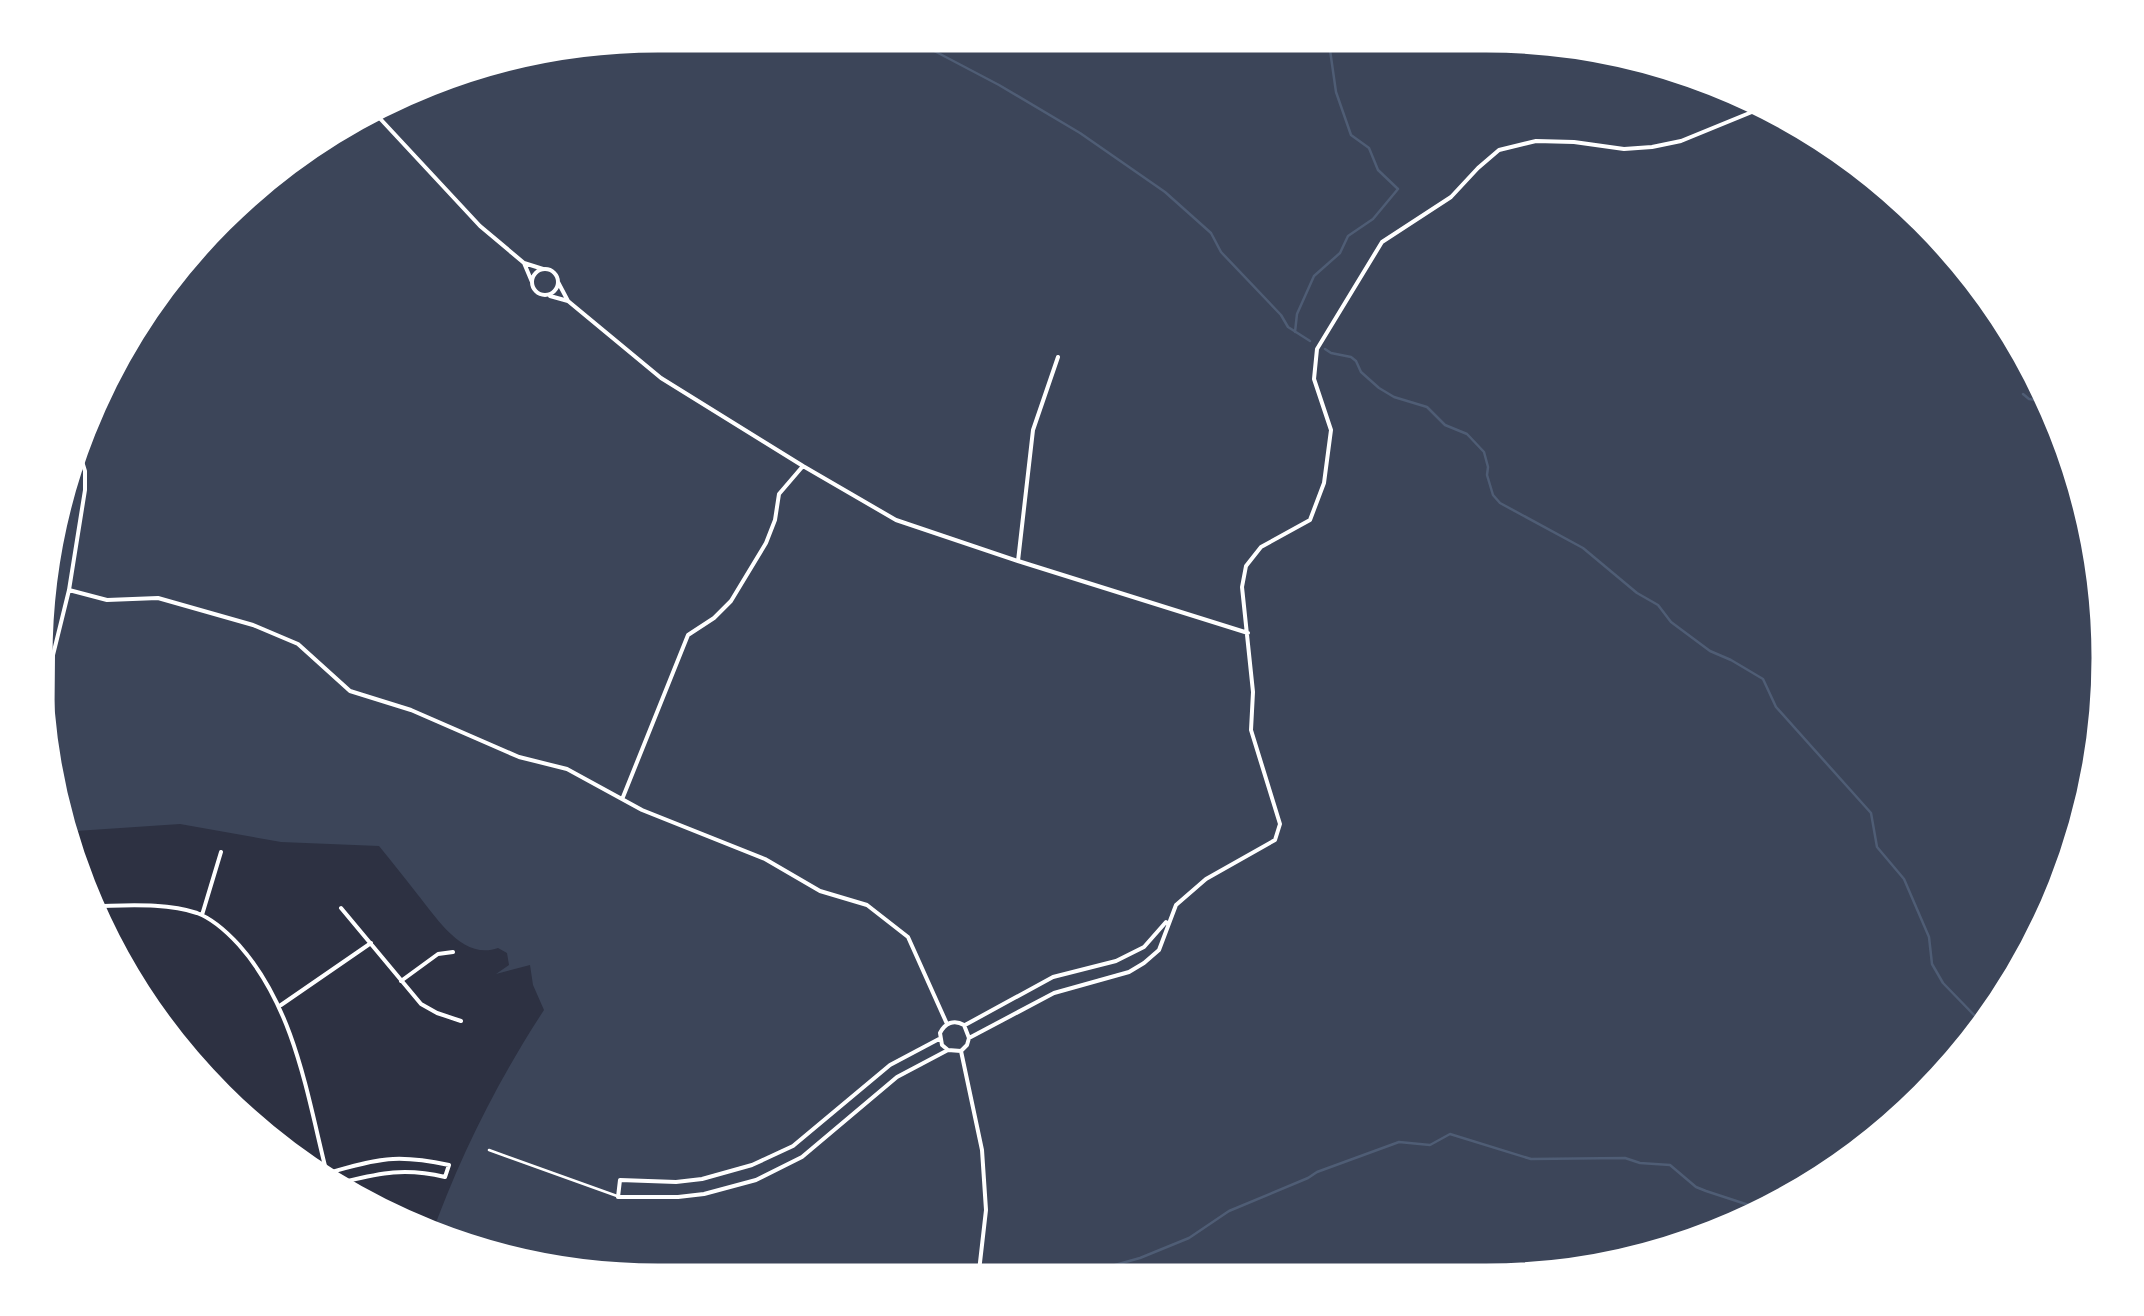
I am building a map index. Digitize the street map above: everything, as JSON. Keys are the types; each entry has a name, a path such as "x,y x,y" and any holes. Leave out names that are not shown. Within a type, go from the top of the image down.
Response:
{"street":[{"path":"940,1039 890,1065 793,1146 752,1166 702,1179 620,1180 618,1197 697,1195 756,1180 802,1157 896,1078 948,1050 961,1051 970,1038 1054,994 1129,972 1144,963 1158,950 1176,905 1206,878 1275,840 1280,824 1251,730 1253,692 1242,587 1246,566 1261,546 1310,520 1324,483 1330,430 1314,379 1317,348 1382,242 1451,197 1499,150 1536,141 1624,149 1652,147 1681,142 1753,112"},
{"path":"380,118 480,226 524,263 557,276 568,302"},
{"path":"524,263 536,292 568,302 661,378 896,520 1248,633"},
{"path":"532,283 543,269"},
{"path":"546,295 554,291 558,282"},
{"path":"1018,561 1033,430 1058,357"},
{"path":"52,712 53,655 70,590 85,490 82,462"},
{"path":"622,799 688,635 714,618 730,601 766,543 779,494 803,466"},
{"path":"70,590 107,600 158,598 252,625 298,644 350,691 411,710 519,757 567,769 642,810 765,859 820,891 867,905 908,937 948,1024"},
{"path":"202,914 220,852"},
{"path":"103,906 155,907 202,914 229,934 251,959 280,1006 325,1167"},
{"path":"341,908 421,1004 461,1021"},
{"path":"948,1050 940,1033 948,1024 964,1025 1053,977 1116,961 1144,946 1170,918"},
{"path":"280,1006 372,943"},
{"path":"402,981 438,954 453,952"},
{"path":"964,1025 970,1038"},
{"path":"961,1051 982,1150 986,1210 980,1266"},
{"path":"334,1172 390,1159 449,1165 445,1177 418,1170 393,1170 346,1180"}],"lane":[{"path":"489,1150 618,1197"}],"shaded area":[{"path":"658,50 1486,50 1565,55 1681,82 1755,113 1824,152 1887,201 1943,257 1992,320 2048,425 2073,501 2089,579 2093,698 2073,815 2048,891 2031,927 1992,996 1968,1028 1887,1115 1790,1185 1681,1234 1565,1261 1486,1266 658,1266 579,1261 463,1234 436,1224 480,1121 544,1010 533,985 530,965 496,974 509,965 507,953 498,948 473,948 452,935 379,846 281,842 180,824 76,831 55,737 51,618 62,539 96,425 131,354 176,288 228,228 320,152 425,96 501,71 579,55"}],"waterway":[{"path":"932,50 1080,133 1165,192 1211,233 1221,252 1288,327 1310,341"},
{"path":"1295,332 1297,314 1314,276 1340,253 1348,236 1373,219 1398,189 1378,170 1369,148 1351,135 1336,92 1330,50"},
{"path":"1325,349 1351,357 1379,388 1427,407 1445,425 1467,434 1484,452 1493,495 1500,503 1583,548 1710,651 1763,679 1776,707 1871,813 1877,847 1904,879 1929,937 1932,964 1943,983 1976,1017"},
{"path":"2023,394 2036,400"},
{"path":"1113,1266 1189,1238 1229,1211 1317,1172 1399,1142 1430,1145 1450,1134 1531,1159 1625,1158 1670,1165 1696,1187 1750,1205"}]}
